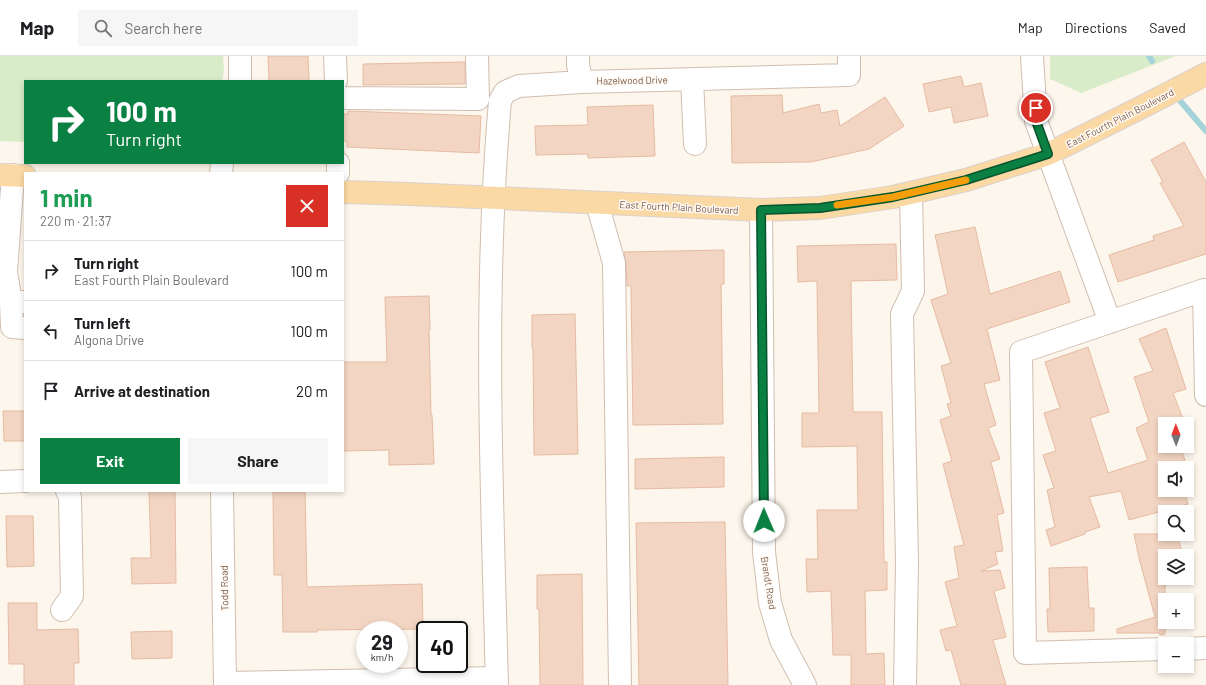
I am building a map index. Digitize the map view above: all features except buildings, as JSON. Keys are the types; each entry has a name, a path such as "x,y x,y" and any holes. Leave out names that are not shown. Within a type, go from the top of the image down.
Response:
{"main road":[{"name":"East Fourth Plain Boulevard","path":"344,192 761,210 820,208 886,198 966,180 1048,154 1206,74"}],"street":[{"path":"240,56 240,80"},
{"path":"335,56 336,80"},
{"path":"344,98 478,99 477,56"},
{"path":"578,56 578,65 582,82"},
{"name":"Hazelwood Drive","path":"497,681 490,396 491,239 500,101 505,92 519,86 582,82 849,75 849,56"},
{"path":"1032,56 1036,121 1110,322"},
{"path":"692,79 694,144"},
{"path":"12,327 18,302 3,272 9,232 13,175"},
{"path":"905,685 907,560 902,314 913,291 911,193"},
{"path":"597,203 614,263 620,685"},
{"name":"Brandt Road","path":"761,210 764,552 770,603 781,640 805,685"},
{"path":"1158,649 1025,653 1021,352 1204,290 1206,395"},
{"path":"0,482 24,481"},
{"path":"62,610 72,596 70,497 68,492"},
{"name":"Todd Road","path":"222,492 225,684"},
{"path":"1194,649 1206,648"},
{"path":"225,684 497,681"}],"green space":[{"path":"0,56 223,56 224,71 222,80 24,80 24,142 0,141"},
{"path":"1050,56 1176,56 1081,93 1050,79"}],"waterway":[{"path":"1149,56 1152,61"},
{"path":"1176,96 1206,131"}],"slow traffic":[{"path":"837,205 893,197 966,180"}],"route":[{"path":"764,521 761,210 820,208 893,197 966,180 1048,154 1036,121 1036,108"}]}
